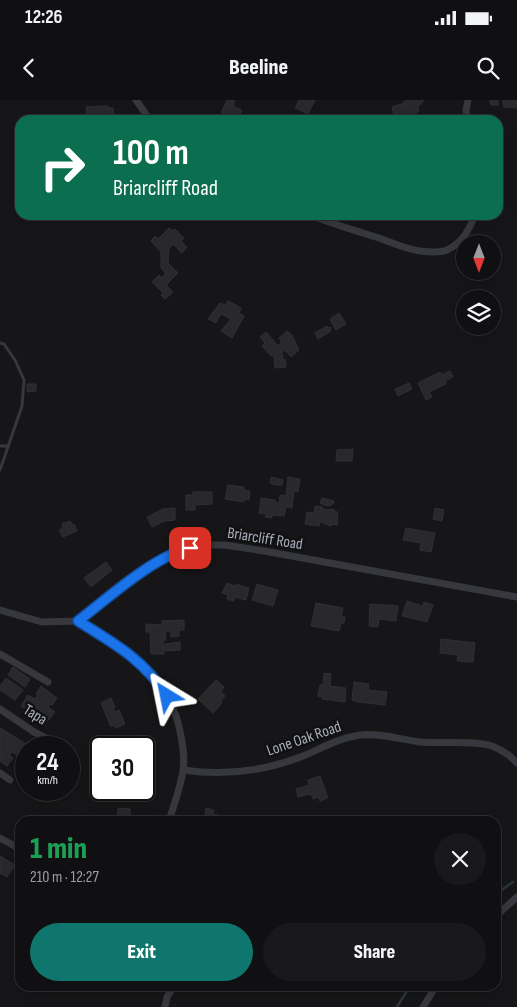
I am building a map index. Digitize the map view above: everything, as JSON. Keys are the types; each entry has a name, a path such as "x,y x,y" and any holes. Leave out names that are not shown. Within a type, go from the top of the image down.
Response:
{"street":[{"path":"136,100 146,115"},
{"path":"466,115 468,100"},
{"path":"323,220 405,247 434,252 445,251 457,244 467,234 473,220"},
{"name":"Briarcliff Road","path":"78,621 150,566 178,550 201,545 225,544 517,598"},
{"path":"0,610 42,622 78,621 131,654 148,669 174,708 180,725 184,748 183,770 170,816"},
{"path":"0,654 48,682"},
{"name":"Tapa","path":"0,709 42,736"},
{"name":"Lone Oak Road","path":"183,770 222,772 270,767 303,756 342,739 360,735 379,735 421,742 490,746 511,756 517,763"},
{"path":"0,773 10,780"},
{"path":"0,838 15,846"},
{"path":"501,911 517,897"},
{"path":"165,1007 167,997 171,991"},
{"path":"423,1007 433,991"}],"lane":[{"path":"0,343 4,344 15,360 24,380 22,406 0,470"},
{"path":"0,446 7,446"}],"building":[{"path":"227,100 235,101 233,106 242,110 240,115 221,113"},
{"path":"299,100 315,100 308,114 295,108"},
{"path":"406,100 424,100 418,107 419,111 413,115 394,115 392,107 402,104"},
{"path":"490,100 498,100 498,105 491,105"},
{"path":"503,100 517,100 517,108 504,107"},
{"path":"108,106 108,108 113,108 114,115 87,115 86,107"},
{"path":"169,228 173,231 175,229 184,238 181,241 187,247 182,253 173,244 169,249 168,263 178,273 166,285 173,292 165,299 161,295 163,293 152,282 159,275 161,278 166,273 161,268 161,252 151,241 155,236 158,239"},
{"path":"228,301 241,308 239,313 244,316 232,338 221,331 231,319 221,314 216,323 208,319 220,303 225,305"},
{"path":"339,313 346,324 336,330 330,319"},
{"path":"327,326 328,328 330,327 331,331 318,339 315,333"},
{"path":"287,331 292,335 299,350 291,357 285,350 282,352 286,367 275,368 274,356 271,356 262,346 265,343 260,337 266,332 278,346 282,342 279,338"},
{"path":"450,371 453,377 445,381 446,384 429,392 432,397 426,400 418,383 440,372 442,375"},
{"path":"409,383 412,389 398,396 395,389"},
{"path":"27,384 36,384 36,391 27,392"},
{"path":"353,449 352,461 336,461 337,450"},
{"path":"271,477 283,480 282,485 270,483"},
{"path":"288,477 300,479 298,492 294,491 292,508 286,507 284,516 272,515 272,518 265,517 266,514 259,513 261,498 275,500 275,502 279,503 280,495 286,496"},
{"path":"228,485 244,487 244,490 250,491 249,500 245,499 244,502 225,499"},
{"path":"193,492 212,492 212,504 195,505 195,510 186,510 186,495 193,495"},
{"path":"322,498 334,501 333,504 328,506 320,503"},
{"path":"315,506 338,512 337,525 332,524 331,526 320,522 319,526 305,524 307,512 314,513"},
{"path":"175,508 175,520 164,521 152,527 147,517 163,509"},
{"path":"435,508 444,510 442,521 433,519"},
{"path":"70,521 72,525 74,524 77,531 63,537 59,530 63,528 62,524"},
{"path":"406,528 435,533 431,552 420,550 421,543 403,540"},
{"path":"106,562 112,570 91,587 84,578"},
{"path":"227,583 249,588 246,600 235,597 234,601 227,599 228,595 222,593"},
{"path":"257,584 278,590 273,606 252,600"},
{"path":"407,601 423,606 424,602 433,605 427,622 402,616"},
{"path":"316,603 343,608 341,616 345,617 344,623 341,623 339,631 311,626"},
{"path":"370,604 398,606 396,621 379,619 378,627 369,626"},
{"path":"184,620 184,630 179,630 179,636 171,637 171,631 165,632 166,640 163,640 164,654 151,654 150,632 146,632 146,624 162,625 162,621"},
{"path":"441,639 475,643 473,662 457,661 458,655 440,653"},
{"path":"180,642 180,650 165,651 165,644"},
{"path":"13,667 30,679 25,687 8,675"},
{"path":"324,673 331,674 330,686 346,688 345,702 322,699 323,697 318,696 320,685 323,685"},
{"path":"6,678 23,690 15,700 0,690 0,686"},
{"path":"216,680 224,687 221,692 225,696 221,701 222,703 213,713 198,699"},
{"path":"354,682 369,684 368,690 387,692 385,705 352,700"},
{"path":"41,686 57,698 48,707 55,712 46,723 21,706 28,695 35,699"},
{"path":"111,698 115,708 113,709 115,712 119,710 125,724 116,728 114,725 111,727 101,703"},
{"path":"0,728 15,737 15,754 12,752 9,755 13,758 7,766 0,761"},
{"path":"320,776 328,798 320,801 318,797 313,799 311,794 298,797 296,789 309,785 308,780"},
{"path":"118,808 130,809 130,816 117,816"},
{"path":"206,808 214,810 213,814 219,816 206,816"},
{"path":"0,856 15,865 7,877 0,873"}],"waterway":[{"path":"501,890 513,882"},
{"path":"397,1007 407,991"}],"route":[{"path":"167,696 148,669 131,654 78,621 150,566 178,550 190,548"}]}
